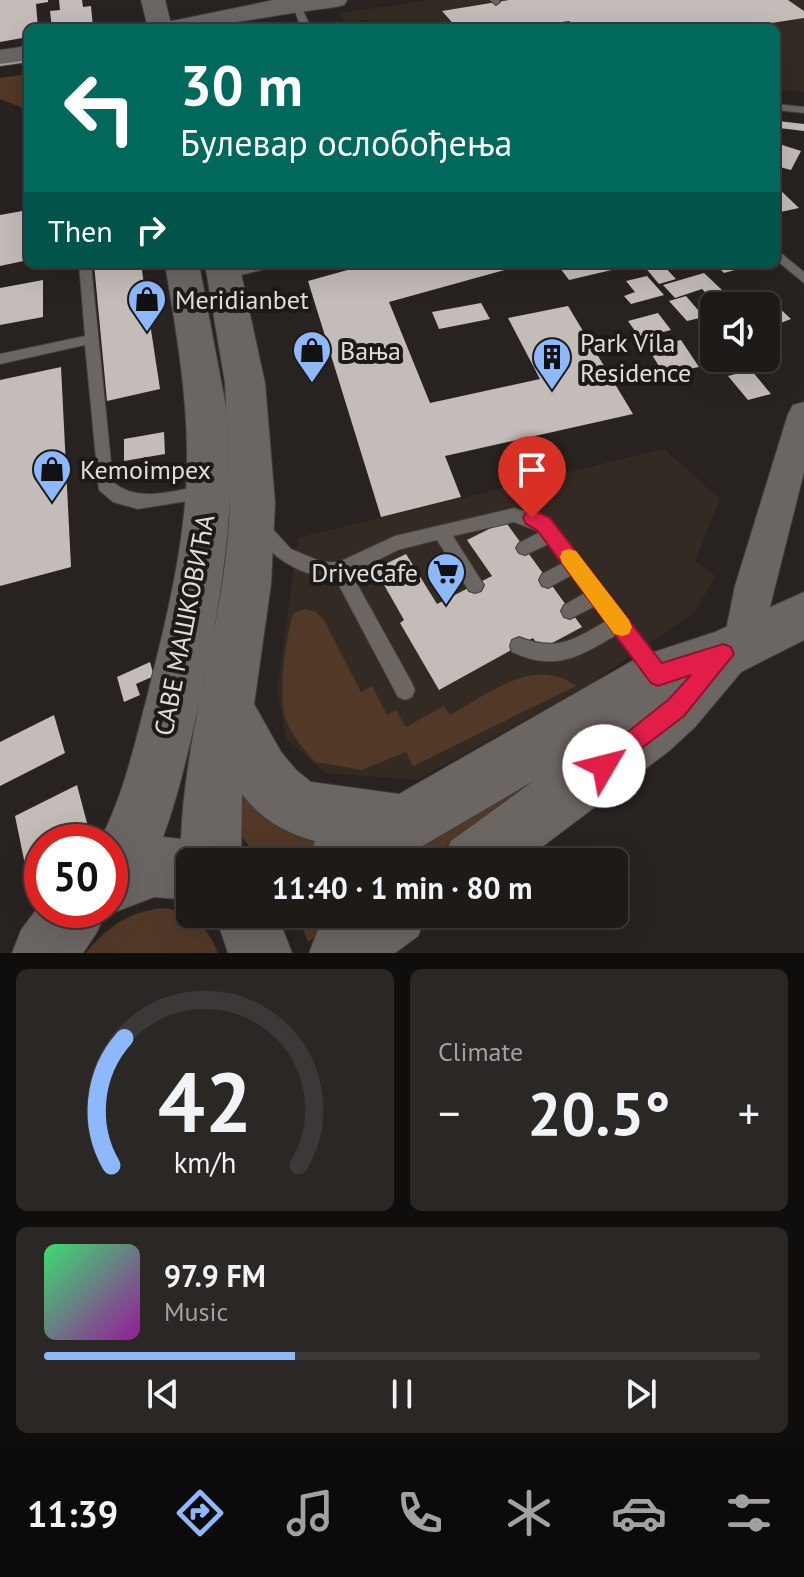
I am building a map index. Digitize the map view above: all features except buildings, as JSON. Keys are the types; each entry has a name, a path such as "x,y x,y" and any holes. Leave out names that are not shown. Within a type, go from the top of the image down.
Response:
{"main road":[{"path":"153,0 159,24"},
{"path":"0,58 24,55"},
{"path":"0,68 24,65"},
{"name":"САВЕ МАШКОВИЋА","path":"128,848 136,833 159,757 197,583 208,492 202,379 183,268"},
{"name":"САВЕ МАШКОВИЋА","path":"212,848 214,798 247,585 255,474 248,389 223,269"},
{"path":"361,848 548,742 658,675 733,649 804,615"},
{"path":"491,848 650,732 733,649"},
{"path":"228,711 256,767 284,801 315,813 402,824"},
{"path":"128,876 154,867 176,869"},
{"path":"251,928 260,953"},
{"path":"341,953 376,928"}],"street":[{"path":"191,24 274,7 336,0"},
{"path":"226,24 295,6"},
{"path":"733,649 804,414"}],"lane":[{"path":"295,6 304,24"},
{"path":"780,100 804,103"},
{"path":"780,107 804,110"},
{"path":"780,257 804,279"},
{"path":"85,268 105,485 119,497 138,502 208,492"},
{"path":"0,359 92,339"},
{"path":"253,517 285,554 321,570 340,570 395,543 514,515 544,524 658,675"},
{"path":"441,531 477,576"},
{"path":"525,548 551,534"},
{"path":"548,580 575,565"},
{"path":"340,570 405,690"},
{"path":"570,611 598,595"},
{"path":"519,646 528,652 563,653 619,623"}],"shaded area":[{"path":"430,0 804,0 804,92 780,90 780,24 371,24 369,20 345,22 340,13"},
{"path":"24,75 24,108 0,99 0,78"},
{"path":"664,449 720,499 695,561 715,576 695,612 590,684 417,780 325,773 286,738 277,689 298,538"},
{"path":"305,609 316,612 324,620 361,692 372,686 387,715 396,710 406,727 444,706 450,715 496,688 528,676 544,674 560,677 576,686 413,766 406,752 362,770 315,762 288,726 282,696 285,652 293,613"},
{"path":"561,764 547,783 443,848 411,848"},
{"path":"234,780 270,820 319,838 318,844 306,848 250,848 236,829"},
{"path":"154,909 176,911 176,928 202,928 210,936 218,953 86,953 111,928 128,928 128,918"},
{"path":"302,928 328,928 308,942"}],"tram line":[{"path":"0,65 24,62"}],"slow traffic":[{"path":"569,557 622,627"}],"place":[{"name":"Meridianbet","path":"147,333"},
{"name":"Вања","path":"312,384"},
{"name":"Park Vila Residence","path":"552,391"},
{"name":"Kemoimpex","path":"52,503"},
{"name":"DriveCafe","path":"446,606"}],"route":[{"path":"532,518 544,524 658,675 723,654 676,708 604,766"}]}
